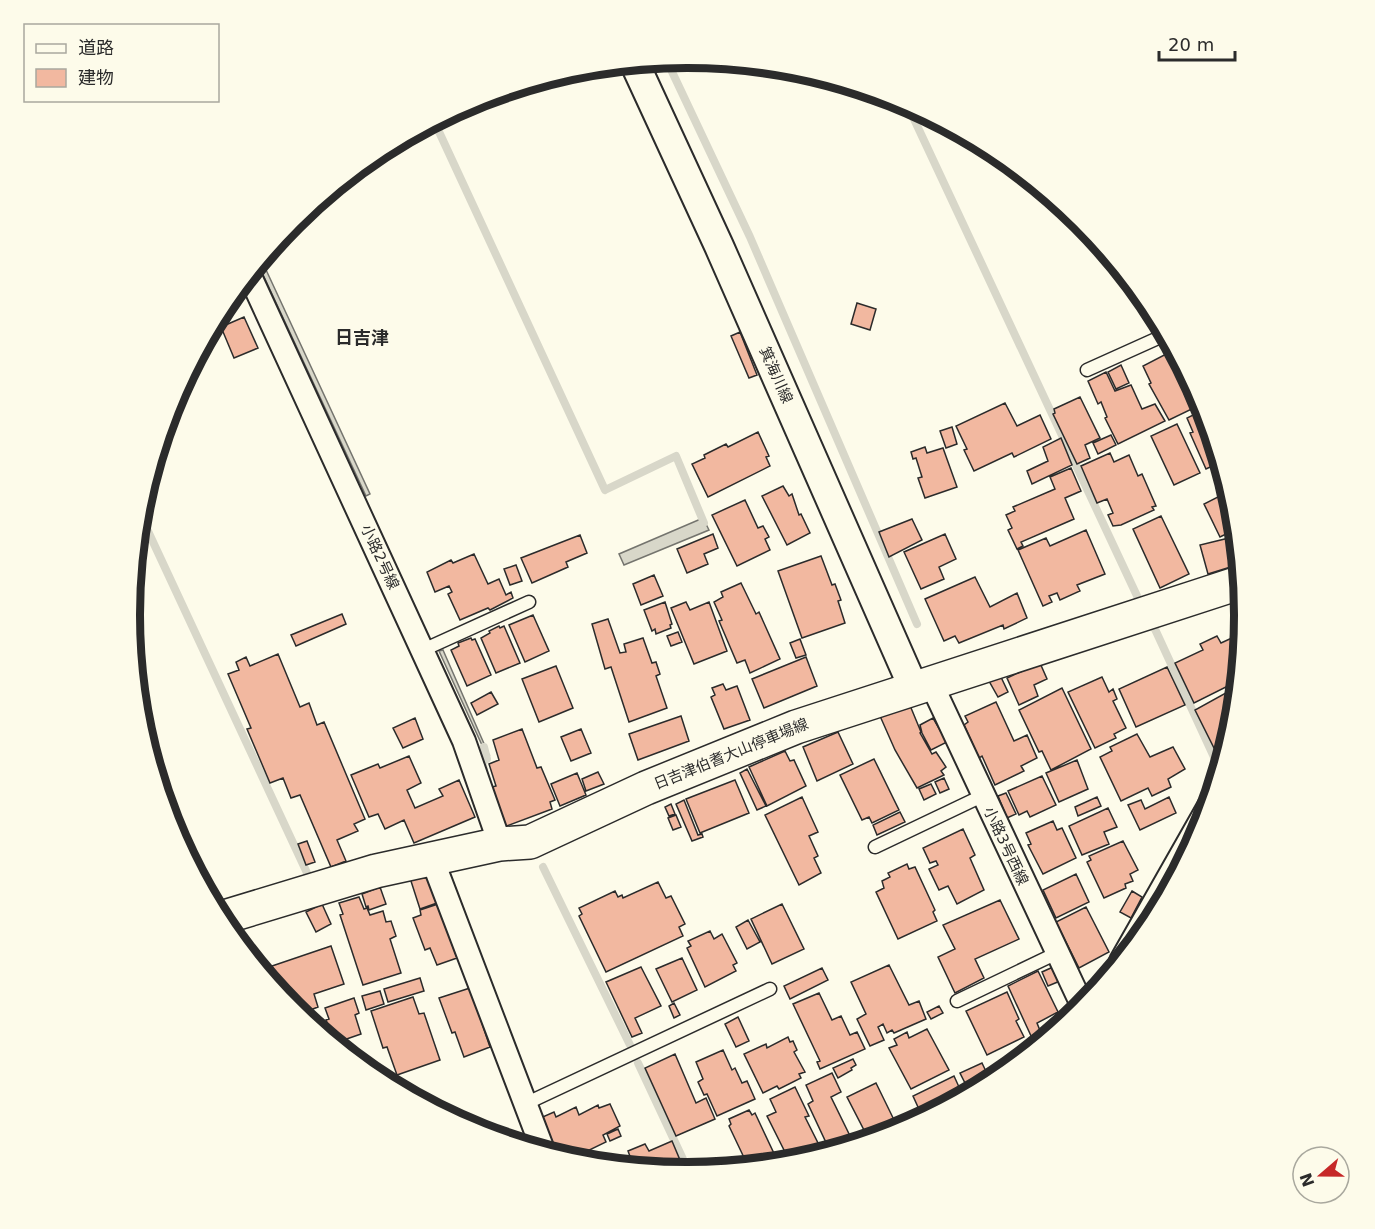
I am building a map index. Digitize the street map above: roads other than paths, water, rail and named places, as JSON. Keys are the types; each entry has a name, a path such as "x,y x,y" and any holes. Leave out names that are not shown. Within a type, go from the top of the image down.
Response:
{"main road":[{"name":"日吉津伯耆大山停車場線","path":"231,915 376,871 500,844 530,842 646,788 796,727 1233,585"}],"street":[{"name":"箕海川線","path":"638,70 923,686"},
{"name":"小路2号線","path":"253,283 464,741 500,844"},
{"name":"小路3号西線","path":"923,686 982,796 1078,997"},
{"path":"432,859 539,1141"}],"lane":[{"path":"1087,370 1159,338"},
{"path":"423,650 529,602"},
{"path":"875,846 982,796"},
{"path":"957,1001 1057,953"},
{"path":"525,1104 770,988"}],"waterway":[{"path":"670,68 750,237 917,624"},
{"path":"913,116 1138,598"},
{"path":"437,129 605,490 676,456 704,523 702,524"},
{"path":"147,530 308,875"},
{"path":"1154,627 1215,759"},
{"path":"484,747 487,759 482,762 484,769"},
{"path":"543,867 630,1045"},
{"path":"638,1063 684,1162"}],"district":[{"name":"日吉津","path":"362,338"}]}
